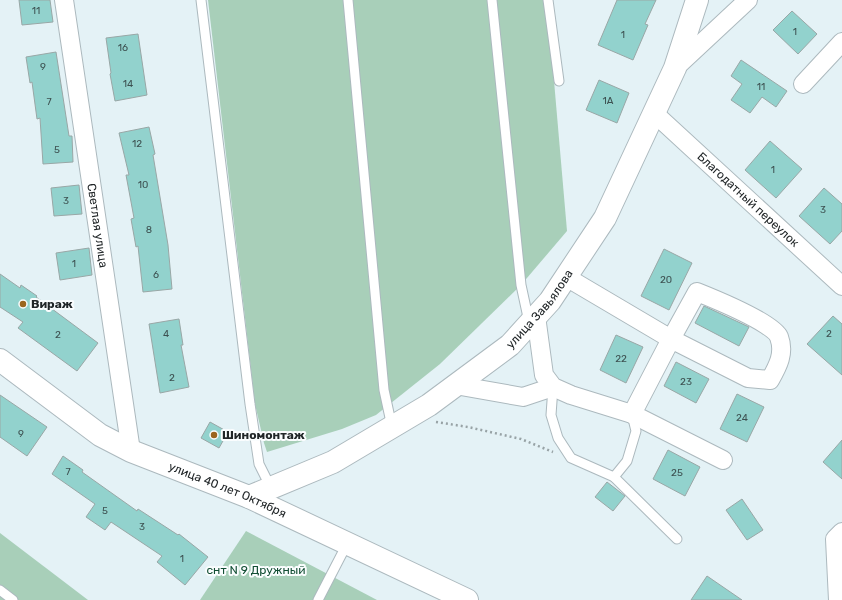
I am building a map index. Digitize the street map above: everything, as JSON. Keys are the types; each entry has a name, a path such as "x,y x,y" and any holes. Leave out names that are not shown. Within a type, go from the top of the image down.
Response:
{"street":[{"name":"Светлая улица","path":"64,0 131,451"},
{"name":"улица Завьялова","path":"249,497 332,462 429,405 510,345 533,320 550,301 605,218 675,68 697,0"},
{"path":"675,68 748,0"},
{"path":"803,84 842,42"},
{"name":"Благодатный переулок","path":"654,113 842,286"},
{"path":"566,277 671,339 748,378 770,380 779,365 782,349 779,335 771,328 722,302 697,292 671,339 632,414"},
{"path":"533,320 544,375 553,387 632,414 723,460"},
{"name":"улица 40 лет Октября","path":"0,360 100,435 131,451 249,497 348,542 467,600"},
{"path":"455,385 523,397 553,387"},
{"path":"838,600 835,539 842,532"}],"lane":[{"path":"202,0 250,404 259,464 271,488"},
{"path":"348,0 384,390 400,422"},
{"path":"492,0 521,285 533,320"},
{"path":"548,0 559,81"},
{"path":"553,387 551,415 558,438 571,458 614,477 677,540"},
{"path":"614,477 627,461 636,431 632,414"},
{"path":"318,600 348,542"},
{"path":"0,590 13,600"}],"path":[{"path":"400,422 468,427 521,439 571,458"}],"green space":[{"path":"208,0 547,0 567,231 521,285 440,364 376,415 342,429 267,452 255,404"},
{"name":"снт N 9 Дружный","path":"246,531 377,600 200,600"},
{"path":"0,533 88,600 0,600"}],"building":[{"path":"19,0 50,0 53,22 22,25"},
{"path":"617,0 656,0 645,24 648,25 633,60 598,45"},
{"path":"792,11 817,34 798,54 773,30"},
{"path":"138,34 147,95 115,101 106,38"},
{"path":"56,52 69,136 72,136 73,162 43,164 40,118 37,119 32,82 30,83 26,57"},
{"path":"741,60 787,91 776,107 762,97 750,113 731,100 742,84 731,76"},
{"path":"599,80 629,93 617,123 586,110"},
{"path":"149,127 155,154 153,155 168,245 172,289 143,292 138,246 136,247 131,219 134,218 126,175 129,175 119,133"},
{"path":"770,141 802,169 776,198 745,170"},
{"path":"79,185 82,214 54,216 51,188"},
{"path":"824,188 842,204 842,231 830,244 799,216"},
{"path":"89,248 92,275 60,280 56,253"},
{"path":"664,249 692,263 669,310 641,296"},
{"path":"0,274 20,288 21,285 37,296 36,297 98,343 77,371 18,328 23,322 0,307"},
{"path":"704,306 749,327 739,346 695,323"},
{"path":"833,316 842,324 842,375 807,344"},
{"path":"179,319 183,345 181,345 189,387 160,393 149,324"},
{"path":"616,335 643,347 626,383 600,370"},
{"path":"676,362 709,379 696,403 664,386"},
{"path":"737,394 764,407 747,442 720,429"},
{"path":"0,395 47,427 27,456 0,437"},
{"path":"210,422 228,432 219,448 201,438"},
{"path":"842,440 842,479 823,462"},
{"path":"668,450 700,467 685,496 653,479"},
{"path":"63,456 83,470 82,472 137,511 138,509 178,535 179,534 208,557 185,585 157,562 162,556 111,522 105,530 86,517 95,504 52,474"},
{"path":"607,482 625,496 613,511 595,497"},
{"path":"742,499 763,530 747,540 726,510"},
{"path":"707,576 742,600 691,600"}],"place":[{"name":"Вираж","path":"23,304"},
{"name":"Шиномонтаж","path":"214,435"}]}
